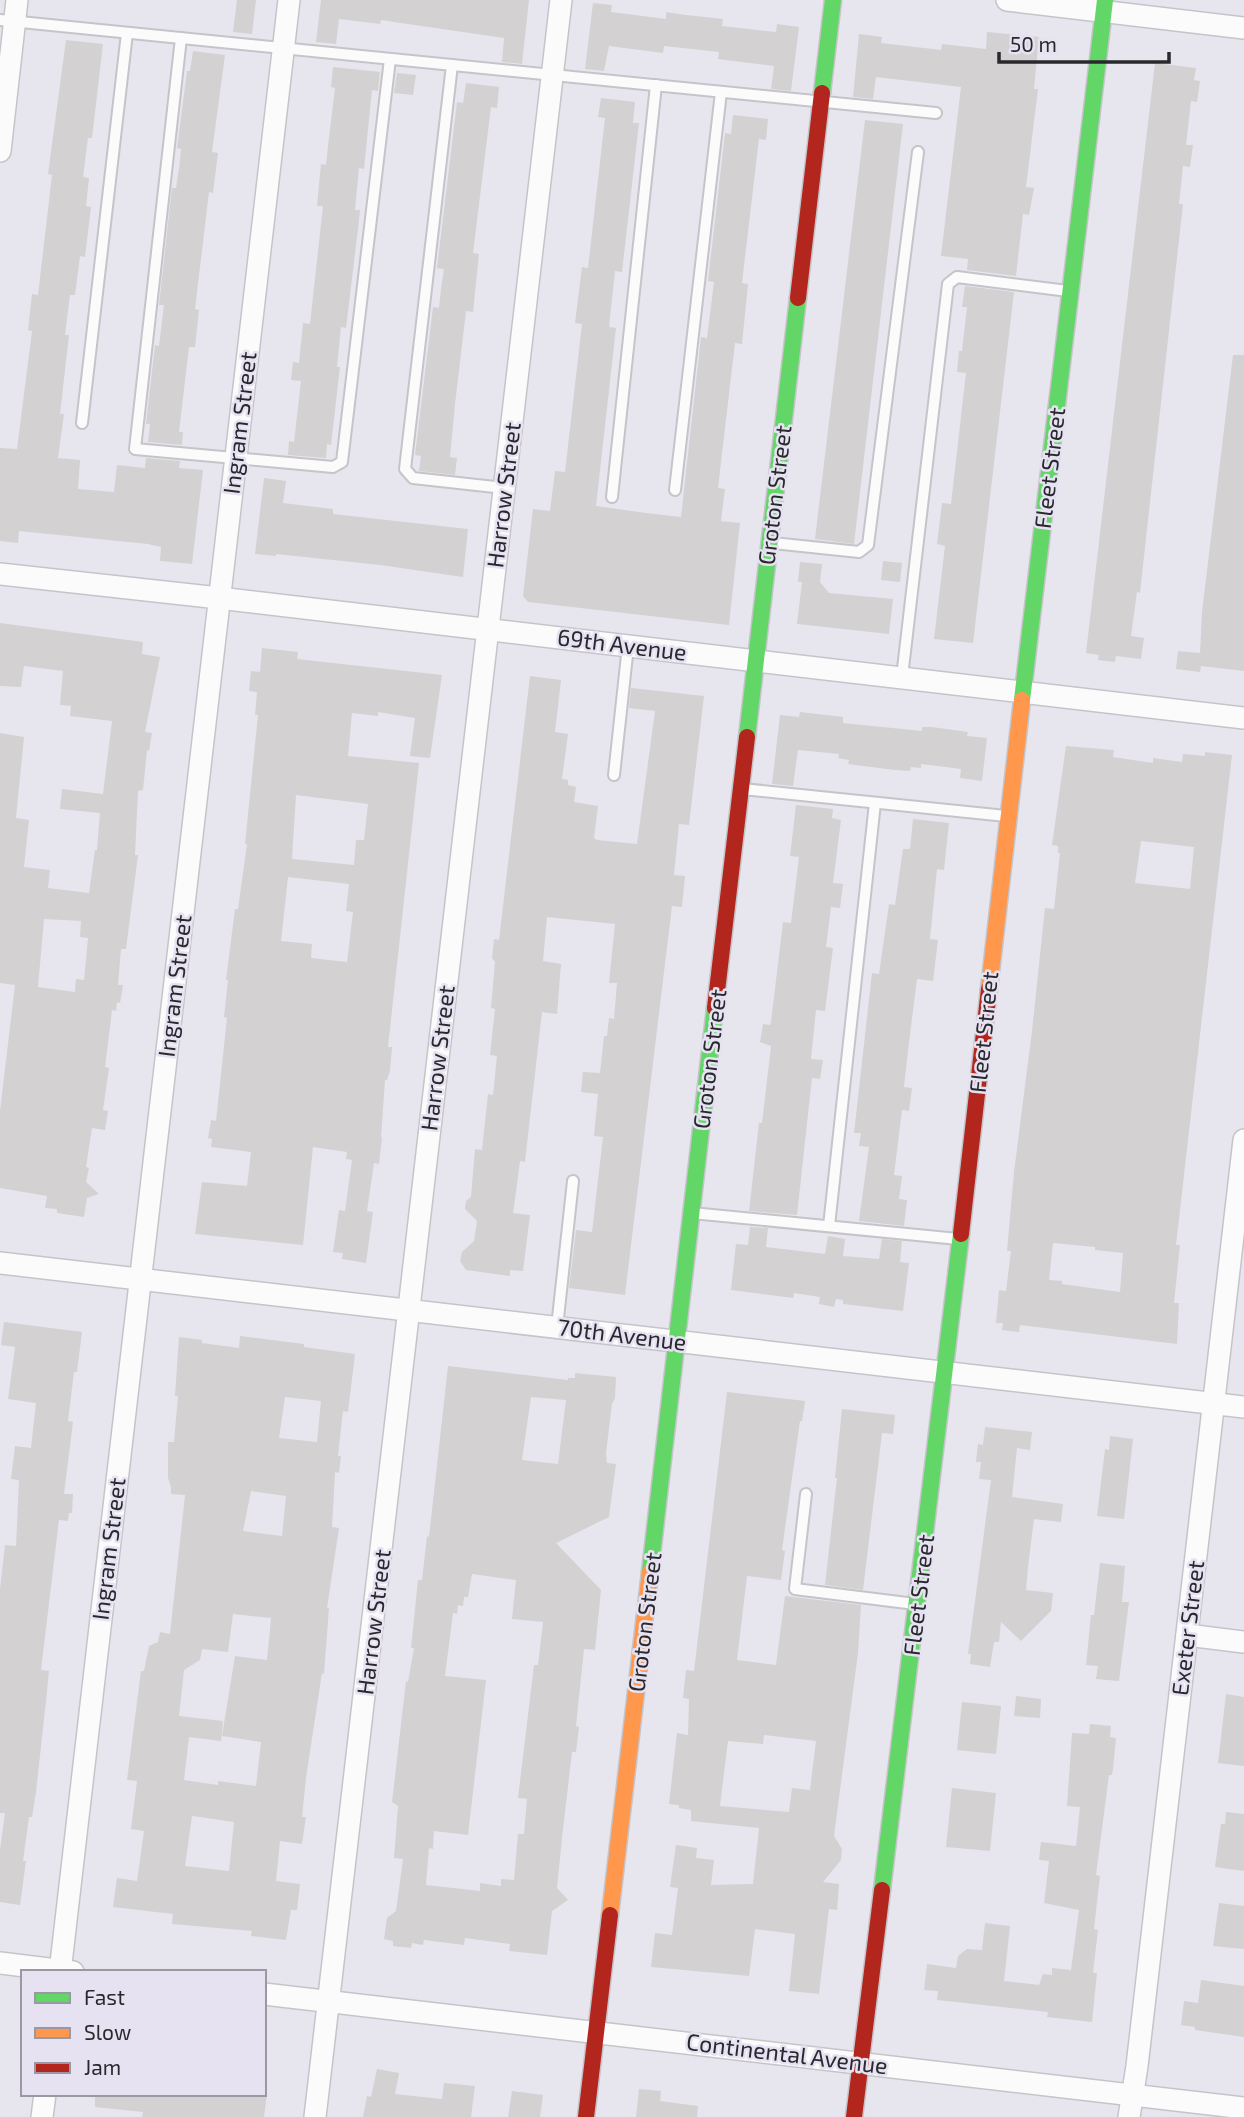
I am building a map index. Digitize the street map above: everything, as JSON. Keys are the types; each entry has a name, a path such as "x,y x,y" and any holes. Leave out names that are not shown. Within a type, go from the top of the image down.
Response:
{"street":[{"name":"Ingram Street","path":"64,1970 289,0"},
{"name":"Harrow Street","path":"315,2117 561,0"},
{"name":"Groton Street","path":"586,2117 833,0"},
{"path":"1007,0 1104,6 1244,28"},
{"name":"Fleet Street","path":"854,2117 946,1373 1104,6"},
{"path":"0,151 11,12"},
{"name":"69th Avenue","path":"0,574 1244,718"},
{"name":"Exeter Street","path":"1129,2117 1244,1140"},
{"name":"70th Avenue","path":"0,1263 1244,1407"},
{"path":"1187,1635 1244,1642"},
{"path":"0,1963 56,1970"},
{"name":"Continental Avenue","path":"266,1994 1244,2108"},
{"path":"43,2117 45,2096"}],"lane":[{"path":"11,12 127,33 936,113"},
{"path":"82,422 127,33"},
{"path":"181,38 135,449 333,467 342,462 390,59"},
{"path":"452,65 405,469 413,478 504,488"},
{"path":"612,497 656,85"},
{"path":"675,490 721,92"},
{"path":"770,543 859,552 868,545 918,152"},
{"path":"902,677 948,284 957,277 1071,292"},
{"path":"614,775 628,646"},
{"path":"741,789 1009,816"},
{"path":"829,1226 875,803"},
{"path":"556,1326 573,1181"},
{"path":"692,1213 961,1239"},
{"path":"806,1494 795,1589 918,1604"}],"building":[{"path":"237,0 256,0 252,34 233,32"},
{"path":"321,0 529,0 522,64 502,62 504,38 381,20 380,24 339,19 336,44 316,42"},
{"path":"593,3 612,5 611,12 666,19 666,12 723,19 722,26 776,32 777,24 799,27 791,91 771,89 774,66 718,59 719,52 664,46 663,53 609,46 604,71 585,69"},
{"path":"987,32 1039,37 1034,89 1038,89 1026,187 1034,188 1029,215 1023,214 1016,276 967,270 968,259 941,256 961,87 876,77 873,99 853,97 859,34 882,37 881,43 941,50 942,44 986,49"},
{"path":"66,40 103,44 92,138 88,138 83,177 89,178 86,206 91,207 85,257 80,256 75,295 70,295 65,335 69,335 58,458 80,460 78,489 114,492 117,465 145,468 146,458 180,461 179,468 203,470 192,564 160,561 161,547 148,544 19,531 18,543 0,541 0,448 17,449 32,331 28,330 32,294 38,295 52,175 48,174"},
{"path":"193,51 225,55 212,152 218,153 213,193 209,192 195,309 199,310 195,347 189,347 179,432 183,432 182,445 148,442 150,424 146,424 155,345 159,346 164,305 159,305 172,188 176,188 179,169 181,149 177,148 187,71 190,71"},
{"path":"1155,63 1196,68 1194,80 1200,81 1197,102 1191,101 1186,145 1193,145 1190,167 1183,166 1179,204 1183,204 1140,593 1137,592 1131,636 1144,638 1141,659 1116,656 1115,662 1098,660 1099,655 1086,653"},
{"path":"333,67 380,72 378,91 372,90 364,169 359,168 355,210 360,210 358,229 346,328 341,327 337,367 340,367 331,445 327,444 326,458 288,455 289,441 294,442 301,381 291,380 293,362 299,363 303,323 310,324 323,206 317,206 321,164 326,165 335,88 331,87"},
{"path":"397,73 416,75 413,95 394,93"},
{"path":"466,83 499,87 497,108 491,107 473,253 479,254 473,312 466,311 455,404 450,457 457,458 455,475 419,471 421,456 415,455 433,307 439,308 444,269 437,268 457,102 463,103"},
{"path":"601,98 635,102 633,123 639,123 622,272 615,271 609,327 616,328 596,506 646,513 681,517 701,337 707,338 714,282 708,281 725,133 731,134 733,115 768,119 766,140 759,139 742,283 748,284 742,344 735,343 718,488 725,489 721,521 740,523 729,625 528,602 523,596 533,509 550,511 555,471 565,472 582,324 575,323 582,267 588,268 605,118 598,117"},
{"path":"865,120 903,124 854,544 815,539"},
{"path":"965,286 1014,292 973,643 934,639 945,546 937,544 942,503 951,504 966,373 957,372 967,307 962,307"},
{"path":"1233,355 1244,355 1244,671 1201,666 1200,672 1176,669 1178,651 1200,653 1202,612"},
{"path":"264,478 286,481 283,503 333,509 333,514 468,529 463,577 380,565 255,554"},
{"path":"883,561 902,563 900,582 881,580"},
{"path":"800,562 822,564 820,582 829,593 893,599 889,634 797,624 802,582 798,582"},
{"path":"0,623 143,642 142,654 160,657 145,732 152,733 149,751 147,750 143,790 138,791 135,855 138,855 126,949 121,949 118,985 123,985 120,1003 117,1002 116,1011 112,1010 105,1067 109,1068 103,1110 108,1111 105,1130 92,1128 86,1167 89,1168 86,1182 99,1194 87,1198 84,1217 57,1213 57,1209 45,1208 47,1196 0,1188 0,1111 15,985 0,983 0,733 24,737 16,818 29,820 24,867 50,870 48,888 89,893 100,813 60,809 62,789 103,794 112,721 70,716 71,706 60,705 63,671 24,666 21,687 0,686","holes":["44,919 81,921 80,937 88,938 84,980 76,979 75,992 38,987"]},
{"path":"262,648 298,652 297,659 442,675 430,758 410,756 415,718 378,712 378,716 352,713 348,756 419,763 388,1047 392,1047 390,1071 385,1080 379,1164 374,1163 367,1211 373,1212 366,1263 342,1259 343,1253 333,1252 339,1210 345,1211 352,1160 346,1159 347,1152 313,1147 303,1245 195,1234 202,1182 247,1186 251,1152 211,1147 212,1139 208,1138 211,1120 216,1121 227,1018 224,1017 226,980 247,844 258,715 255,715 257,692 249,691 251,671 260,672","holes":["296,795 368,804 364,840 356,840 354,865 292,859","288,877 349,884 346,911 353,912 347,962 311,958 312,944 281,941"]},
{"path":"530,676 561,680 555,732 568,734 562,779 568,780 568,785 576,787 574,802 598,806 594,838 597,840 637,844 655,711 629,708 631,688 704,696 689,825 679,824 674,875 685,876 682,907 672,906 625,1295 569,1288 576,1230 592,1232 603,1137 594,1136 598,1094 581,1092 583,1072 600,1073 604,1036 607,1036 609,1018 614,1019 617,983 609,983 615,924 547,917 543,961 561,964 557,1014 542,1012 525,1162 520,1161 513,1213 530,1215 523,1271 510,1270 510,1276 466,1270 460,1261 462,1252 474,1241 477,1221 465,1209 466,1201 471,1197 475,1149 482,1150 488,1094 493,1095 497,1056 490,1055 495,1009 491,1008 495,962 492,958 494,939 499,940"},
{"path":"800,712 843,717 843,723 922,731 922,727 932,727 968,732 967,736 987,738 982,781 960,778 961,769 921,764 921,768 911,767 910,771 895,770 848,764 849,760 838,758 839,754 798,750 793,786 772,784 780,715 799,717"},
{"path":"1066,746 1114,750 1113,757 1153,763 1153,758 1182,762 1183,754 1205,756 1205,752 1232,755 1176,1245 1180,1245 1174,1303 1179,1303 1177,1344 1020,1325 1019,1332 1002,1330 1003,1323 996,1323 999,1290 1006,1291 1011,1251 1007,1251 1014,1172 1045,908 1054,909 1060,853 1058,846 1052,845","holes":["1141,841 1194,847 1190,889 1135,883","1053,1243 1123,1253 1120,1292 1049,1280"]},
{"path":"796,805 833,809 832,818 841,820 833,883 843,884 840,908 831,907 826,947 833,948 825,1011 816,1010 811,1059 823,1060 820,1079 812,1078 797,1215 749,1211 771,1046 760,1042 763,1024 770,1025 771,1022 783,922 791,923 799,857 790,856"},
{"path":"913,819 949,823 944,870 937,869 930,939 938,940 933,981 917,979 904,1087 912,1088 909,1111 902,1110 894,1175 902,1176 899,1199 907,1200 904,1226 859,1221 869,1147 859,1146 861,1133 854,1133 872,973 879,974 889,904 895,905 903,849 910,849"},
{"path":"750,1227 768,1228 766,1247 825,1254 828,1236 845,1239 843,1256 879,1259 882,1239 902,1241 900,1262 909,1263 903,1311 843,1304 843,1300 836,1299 834,1307 819,1304 820,1297 794,1293 793,1298 731,1290 736,1244 748,1245"},
{"path":"4,1322 82,1332 68,1421 73,1422 64,1494 73,1494 72,1513 69,1513 68,1521 59,1520 41,1670 49,1671 46,1701 36,1792 32,1817 29,1817 23,1861 26,1861 20,1905 0,1902 0,1850 5,1813 0,1813 0,1589 5,1545 16,1546 19,1480 11,1479 15,1446 31,1448 36,1403 8,1399 15,1347 1,1345"},
{"path":"240,1336 355,1354 348,1412 343,1411 339,1473 335,1472 332,1527 339,1528 327,1608 324,1674 322,1673 306,1778 302,1817 306,1817 302,1844 280,1841 276,1881 300,1884 297,1910 291,1910 286,1940 251,1936 252,1931 172,1924 173,1914 113,1907 117,1878 137,1881 144,1831 131,1829 137,1781 127,1780 141,1671 144,1671 149,1646 158,1642 160,1632 170,1634 185,1495 171,1494 168,1478 168,1442 174,1442 178,1396 175,1396 179,1337 239,1348","holes":["285,1397 321,1401 317,1442 279,1438","251,1491 286,1496 282,1536 243,1531","233,1614 271,1618 267,1660 235,1656 222,1736 261,1742 256,1786 218,1781 218,1785 184,1780 189,1737 221,1741 223,1721 179,1716 184,1670 200,1660 202,1649 228,1652","192,1816 234,1822 229,1871 185,1866"]},
{"path":"448,1366 568,1380 575,1378 575,1373 616,1377 606,1453 607,1463 616,1464 609,1517 556,1543 601,1590 595,1650 584,1649 576,1726 579,1727 576,1752 572,1752 562,1838 557,1888 568,1900 552,1911 547,1955 509,1951 510,1944 465,1938 464,1945 424,1940 423,1945 412,1943 411,1948 393,1946 393,1941 384,1939 387,1918 396,1911 403,1859 394,1858 398,1806 392,1802 406,1681 408,1682 414,1648 411,1648 418,1580 422,1580 427,1536 429,1537","holes":["531,1397 566,1400 558,1464 522,1460","472,1574 516,1580 512,1619 543,1622 538,1665 534,1665 518,1798 527,1799 524,1834 518,1834 514,1880 501,1879 501,1886 480,1883 480,1891 426,1885 429,1848 433,1849 434,1831 468,1835 486,1680 445,1676 453,1613 457,1614 458,1605 463,1606 464,1597 468,1597"]},
{"path":"727,1392 805,1401 782,1550 785,1551 781,1580 747,1576 737,1660 776,1665 785,1596 861,1605 858,1653 834,1836 842,1849 841,1860 823,1882 839,1884 837,1910 829,1909 819,1994 789,1991 795,1934 755,1929 749,1976 651,1967 655,1933 672,1935 678,1888 670,1887 676,1845 697,1848 696,1858 714,1860 711,1885 753,1884 759,1828 691,1821 691,1810 669,1804 677,1733 688,1735 689,1699 683,1698 686,1670 694,1671","holes":["764,1735 816,1741 810,1790 792,1788 789,1812 720,1806 728,1741 763,1744"]},
{"path":"842,1409 895,1415 893,1434 882,1433 863,1590 825,1585"},
{"path":"985,1427 1032,1432 1030,1450 1017,1448 1012,1497 1063,1504 1061,1522 1034,1519 1028,1567 1026,1590 1053,1593 1051,1611 1021,1641 1001,1622 999,1642 994,1642 990,1667 970,1664 971,1654 968,1654 991,1480 979,1479 981,1462 976,1462 978,1444 983,1445"},
{"path":"1110,1436 1133,1439 1124,1519 1097,1516 1105,1449 1109,1450"},
{"path":"1100,1563 1125,1566 1122,1602 1129,1602 1119,1681 1096,1679 1098,1666 1086,1665"},
{"path":"1226,1694 1244,1697 1244,1766 1218,1763"},
{"path":"1016,1696 1041,1699 1040,1718 1014,1716"},
{"path":"962,1702 1001,1706 996,1754 957,1750"},
{"path":"1090,1724 1111,1726 1110,1737 1116,1738 1096,1875 1100,1876 1094,1929 1098,1930 1093,1973 1097,1973 1092,2022 1047,2017 1048,2012 937,2000 938,1991 924,1990 927,1964 956,1968 958,1956 967,1949 982,1950 985,1923 1010,1926 1004,1981 1039,1985 1043,1974 1052,1975 1052,1968 1071,1970 1079,1910 1044,1903 1049,1861 1039,1860 1041,1842 1076,1846 1080,1807 1067,1806 1072,1733 1089,1734"},
{"path":"952,1788 996,1793 990,1851 946,1847"},
{"path":"1226,1812 1244,1814 1244,1871 1215,1867 1221,1824 1225,1824"},
{"path":"1219,1903 1244,1906 1244,1949 1213,1946"},
{"path":"1201,1980 1244,1986 1244,2037 1195,2030 1195,2027 1181,2025 1184,2001 1198,2003"},
{"path":"377,2069 399,2073 395,2094 442,2099 444,2083 475,2086 471,2117 363,2117"},
{"path":"639,2089 661,2091 660,2101 698,2106 697,2117 636,2117"},
{"path":"512,2091 543,2095 540,2117 508,2117"},
{"path":"267,2094 264,2117 142,2117 143,2112 95,2107 95,2096"}],"traffic: fast":[{"path":"822,93 833,0"},
{"path":"1022,700 1105,0"},
{"path":"747,737 798,298"},
{"path":"650,1572 715,1008"},
{"path":"882,1890 961,1234"}],"traffic: slow":[{"path":"989,989 1022,700"},
{"path":"610,1915 650,1572"}],"traffic: jam":[{"path":"798,298 822,93"},
{"path":"715,1008 747,737"},
{"path":"961,1234 989,989"},
{"path":"854,2117 882,1890"},
{"path":"586,2117 610,1915"}]}
